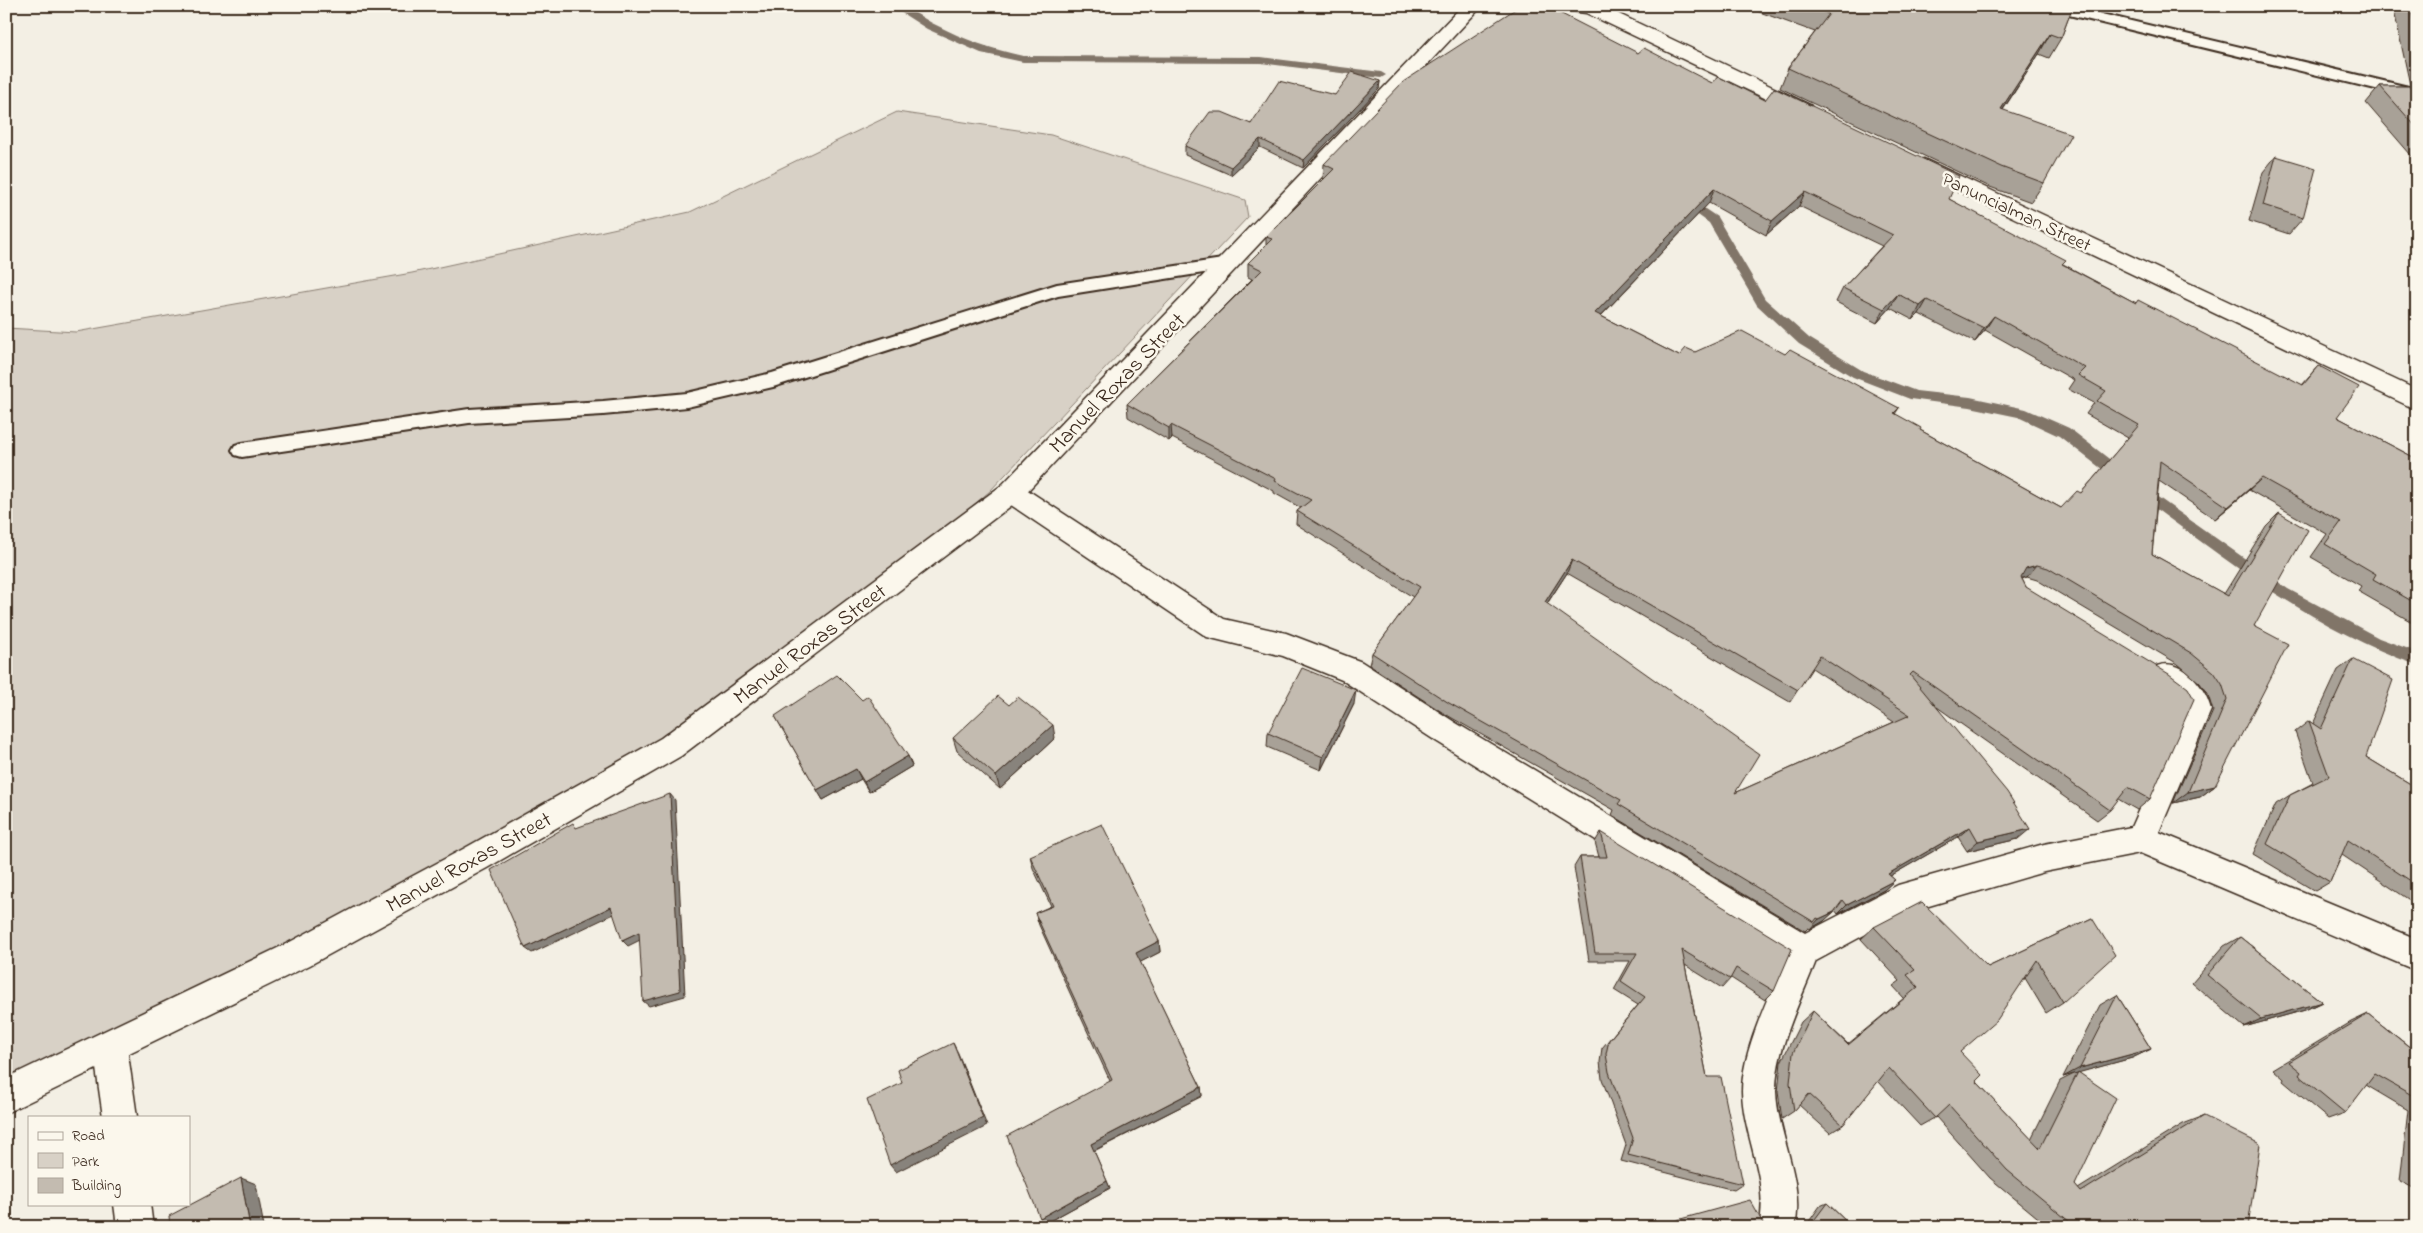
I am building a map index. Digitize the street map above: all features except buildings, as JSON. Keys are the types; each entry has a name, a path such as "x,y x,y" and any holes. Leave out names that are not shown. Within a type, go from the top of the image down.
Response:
{"street":[{"name":"Manuel Roxas Street","path":"6,1096 299,954 476,858 671,747 1011,492 1474,6"},
{"path":"1583,7 1825,119"},
{"name":"Panuncialman Street","path":"1906,158 2417,401"},
{"path":"1011,492 1218,629 1286,645 1352,671 1446,732 1804,950"},
{"path":"2141,839 2197,710 2196,701 2188,690 2142,660"},
{"path":"1778,1227 1781,1202 1760,1108 1761,1066 1804,950 1898,900 2044,858 2141,839 2417,955"},
{"path":"110,1047 120,1116"},
{"path":"132,1206 134,1227"}],"lane":[{"path":"2048,6 2417,94"},
{"path":"242,450 468,416 603,408 687,400 773,380 1057,290 1229,264"}],"green space":[{"path":"897,112 1051,135 1245,200 1248,217 990,491 809,646 630,774 267,986 6,1111 6,328 76,332 412,273 690,212"}],"waterway":[{"path":"896,6 931,27 985,51 1023,59 1261,60 1381,75"},
{"path":"1684,199 1713,220 1761,302 1804,341 1858,374 1915,396 1970,402 2021,413 2064,432 2121,476"},
{"path":"2142,491 2283,593 2374,643 2417,659"}]}
